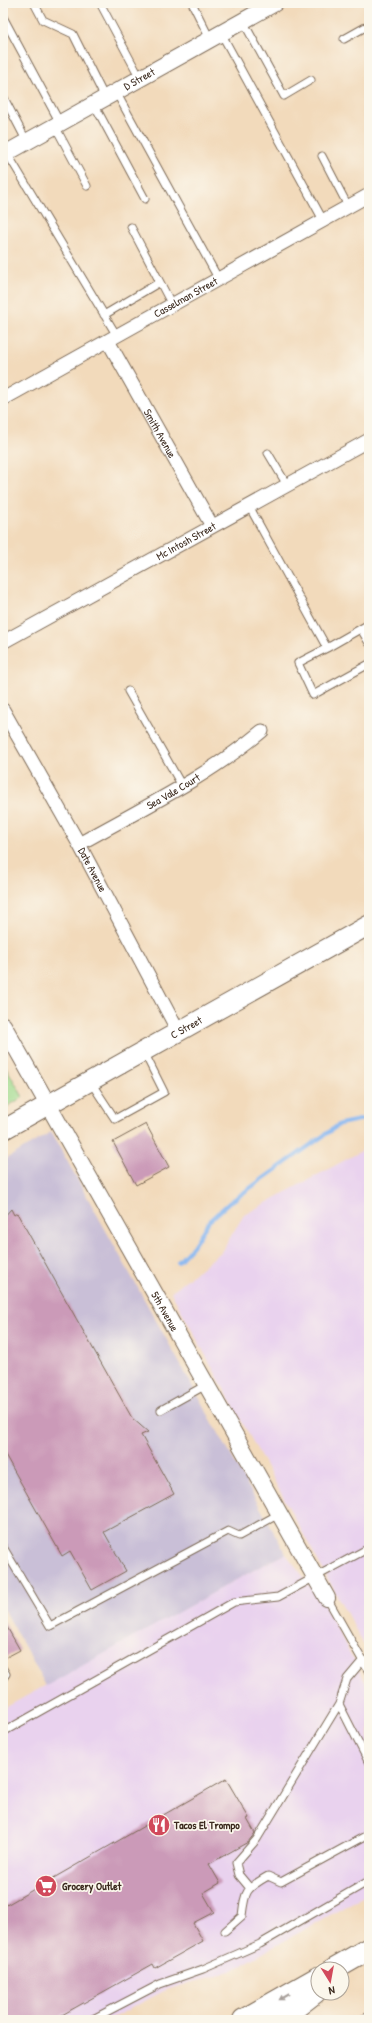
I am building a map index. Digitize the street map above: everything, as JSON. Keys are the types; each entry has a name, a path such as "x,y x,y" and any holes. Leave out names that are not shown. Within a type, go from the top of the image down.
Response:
{"highway":[{"path":"349,1961 369,1950"},
{"path":"350,1965 369,1950"},
{"path":"244,2020 310,1983"},
{"path":"279,2020 310,1996"}],"main road":[{"name":"C Street","path":"3,1130 369,925"}],"street":[{"name":"D Street","path":"5,154 242,21 257,8 275,3"},
{"name":"Casselman Street","path":"3,399 369,195"},
{"name":"Smith Avenue","path":"113,339 212,526"},
{"name":"Mc Intosh Street","path":"3,642 369,440"},
{"name":"Date Avenue","path":"3,710 79,844 178,1031"},
{"name":"Sea Vale Court","path":"79,844 182,786 237,752 262,732"},
{"name":"5th Avenue","path":"3,1025 327,1598"}],"lane":[{"path":"34,3 42,20 73,34 105,98 146,199"},
{"path":"100,3 140,79"},
{"path":"192,3 216,36 324,220"},
{"path":"3,17 87,186"},
{"path":"242,21 284,96 311,80"},
{"path":"344,38 369,25"},
{"path":"3,96 27,142"},
{"path":"105,98 218,278"},
{"path":"5,154 104,315 113,339"},
{"path":"322,156 348,206"},
{"path":"131,227 172,305"},
{"path":"104,315 160,282"},
{"path":"268,453 287,485"},
{"path":"249,506 327,648"},
{"path":"369,624 298,663 313,695 369,664"},
{"path":"361,629 369,643"},
{"path":"128,691 182,786"},
{"path":"90,1081 115,1119 164,1092 143,1051"},
{"path":"161,1410 206,1385"},
{"path":"3,1547 50,1626 228,1531 239,1536 279,1514"},
{"path":"3,1732 234,1602 278,1597 369,1548"},
{"path":"327,1598 369,1672"},
{"path":"249,1887 239,1876 236,1863 257,1839 339,1704 347,1679 362,1660"},
{"path":"3,1669 6,1674 3,1678"},
{"path":"339,1704 369,1763"},
{"path":"224,1930 242,1916 244,1900 249,1887 268,1876 281,1882 369,1834"},
{"path":"91,2020 160,1984 260,1944 369,1880"},
{"path":"362,2020 369,2016"}],"shaded area":[{"path":"51,1132 286,1554 261,1566 46,1686 3,1607 3,1161"},
{"path":"369,1147 369,1654 171,1292 221,1252 244,1215"},
{"path":"286,1554 323,1602 369,1689 369,1893 231,1971 166,1990 108,2020 3,2020 3,1709 261,1566"}],"green space":[{"path":"3,1062 23,1097 3,1109"}],"building":[{"path":"146,1124 169,1167 136,1185 113,1142"},
{"path":"11,1209 14,1215 17,1213 132,1418 148,1432 141,1435 174,1494 104,1532 126,1571 92,1590 70,1551 62,1556 3,1451 3,1218"},
{"path":"3,1620 20,1650 3,1659"},
{"path":"226,1779 249,1818 247,1819 255,1833 248,1842 209,1864 220,1883 203,1893 214,1912 193,1923 203,1941 155,1968 153,1964 53,2020 3,2020 3,1907"}],"waterway":[{"path":"178,1262 193,1246 209,1221 229,1203 340,1124 369,1118"}],"place":[{"name":"Tacos El Trompo","path":"159,1825"},
{"name":"Grocery Outlet","path":"46,1886"}]}
